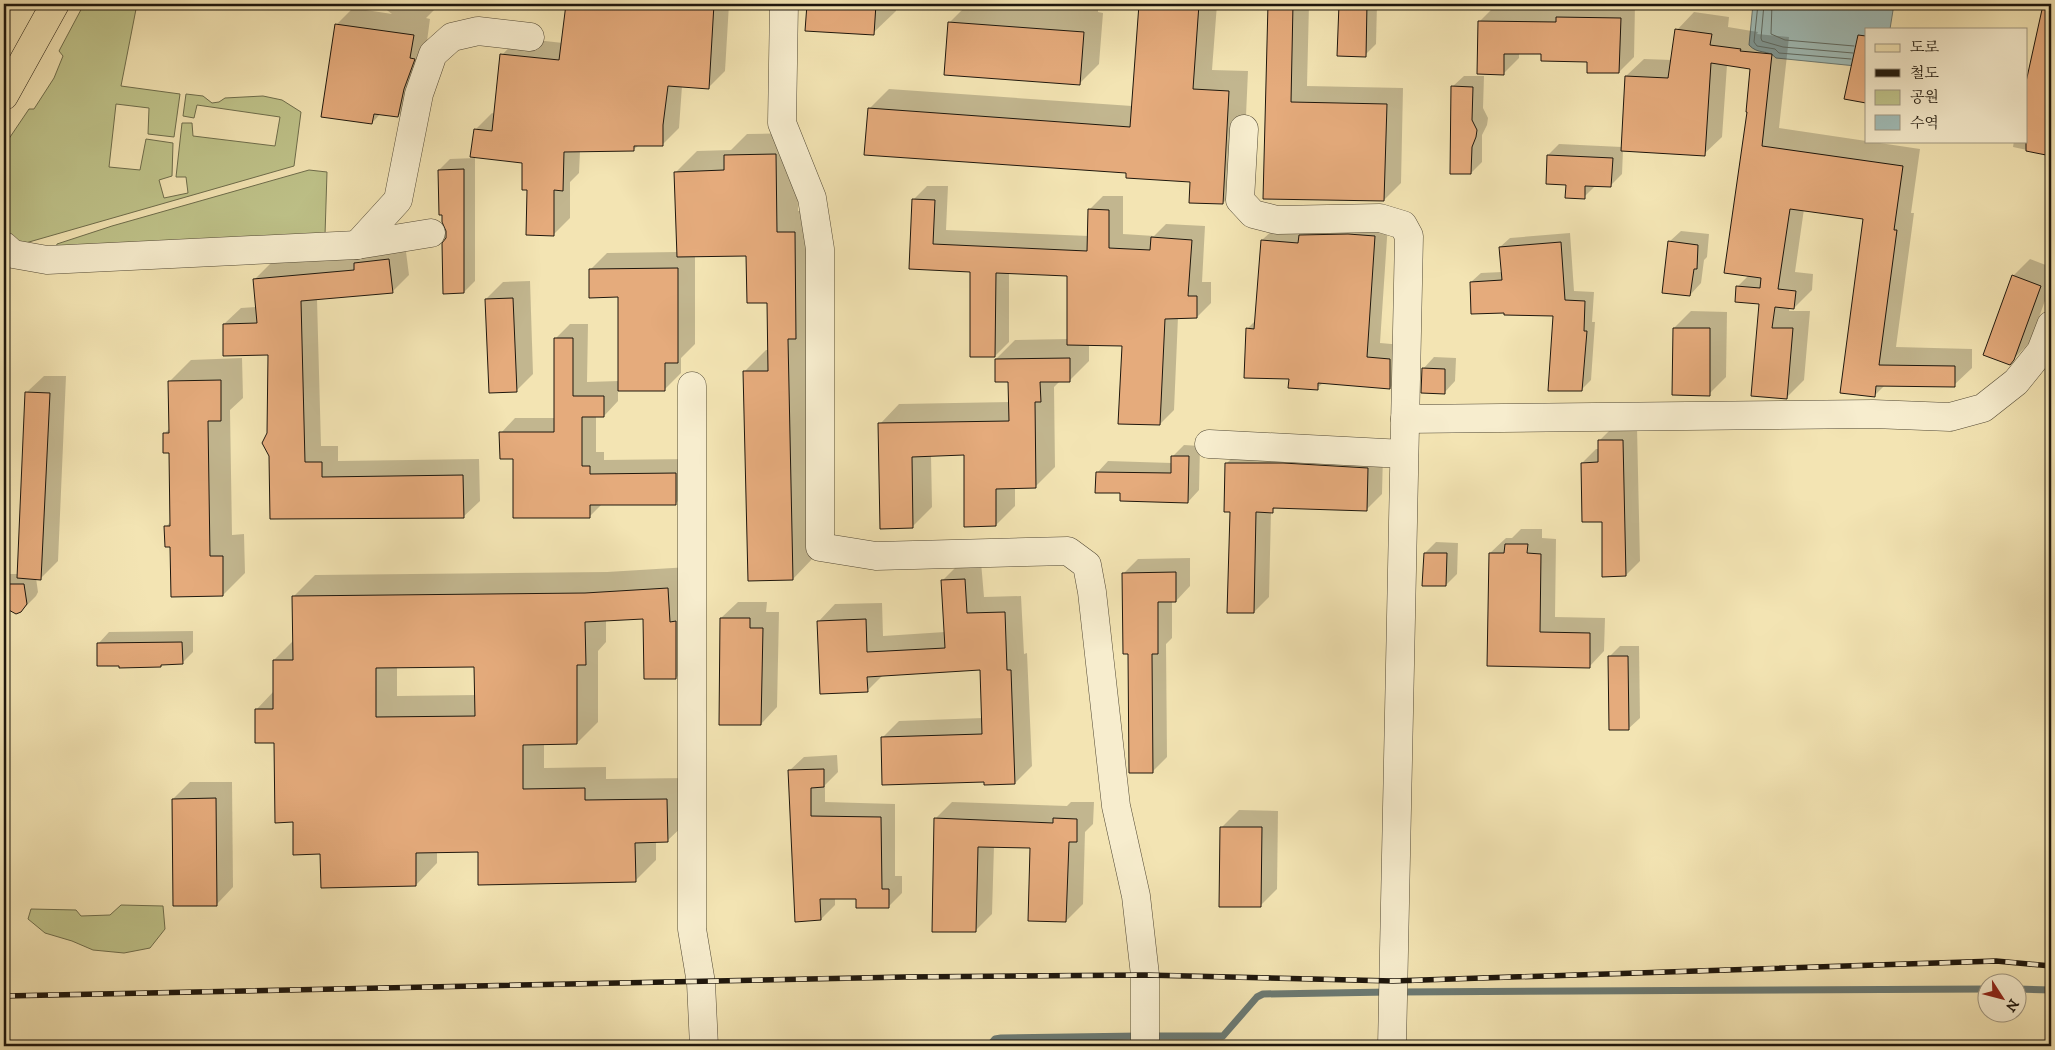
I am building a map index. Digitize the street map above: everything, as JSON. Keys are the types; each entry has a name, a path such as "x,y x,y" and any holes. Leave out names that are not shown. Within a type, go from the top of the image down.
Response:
{"main road":[{"path":"4,96 55,4"}],"street":[{"path":"784,4 782,123 812,198 820,249 820,547 876,556 1068,551 1087,565 1092,592 1116,806 1136,896 1145,975 1146,1046"},
{"path":"357,245 398,200 419,94 434,54 452,37 478,31 530,37"},
{"path":"1244,129 1240,200 1253,214 1277,220 1380,218 1403,225 1409,236 1392,1046"},
{"path":"4,246 13,254 47,260 357,245 431,233"},
{"path":"1405,419 1873,414 1950,417 1983,408 2016,382 2041,351 2051,325"},
{"path":"692,386 692,929 701,983 704,1046"},
{"path":"1209,444 1404,454"}],"green space":[{"path":"84,4 137,4 121,86 180,94 174,137 148,134 149,108 116,104 109,167 140,170 146,139 173,143 172,176 159,180 164,198 188,193 186,177 176,177 182,123 192,123 193,136 275,146 280,117 197,105 194,118 183,116 186,94 203,96 212,103 219,102 225,98 263,96 282,100 301,112 294,166 22,244 4,230 4,146 29,109 34,109 54,78 63,56 59,51"},
{"path":"309,170 327,172 325,235 56,247 57,244 112,226"},
{"path":"121,905 163,906 165,929 150,948 124,953 93,950 45,933 28,919 31,909 76,910 81,916 110,915"}],"water":[{"path":"1753,4 1894,4 1890,28 1865,28 1865,67 1776,58 1749,45"}],"building":[{"path":"566,4 714,4 709,89 668,86 663,125 663,146 634,146 634,151 564,152 563,191 554,190 554,236 526,235 527,190 522,190 522,163 470,157 474,129 492,131 500,54 559,60"},
{"path":"807,4 876,4 874,35 805,31"},
{"path":"1139,4 1199,4 1193,89 1229,91 1223,204 1189,203 1190,182 1126,178 1126,173 864,155 868,108 1130,127"},
{"path":"1268,4 1293,4 1291,102 1387,104 1384,201 1263,199"},
{"path":"1339,4 1367,4 1366,57 1337,56"},
{"path":"2043,5 2051,6 2051,156 2026,151 2026,142 2028,142 2028,73"},
{"path":"1556,17 1621,18 1619,73 1587,73 1587,62 1541,61 1541,54 1504,54 1504,75 1477,74 1478,21 1556,22"},
{"path":"948,22 1084,32 1080,85 944,75"},
{"path":"335,24 414,35 410,58 415,59 404,89 398,117 374,114 372,124 321,117"},
{"path":"1675,29 1712,34 1710,45 1741,49 1740,51 1772,54 1762,146 1903,166 1894,230 1897,230 1879,365 1955,366 1955,387 1876,386 1875,397 1840,393 1863,219 1790,209 1778,289 1796,291 1794,309 1775,307 1772,328 1793,328 1787,399 1751,396 1759,304 1735,302 1736,286 1760,288 1761,278 1724,273 1747,112 1750,69 1711,63 1705,156 1621,151 1625,76 1668,78"},
{"path":"1858,35 1865,36 1865,103 1844,99"},
{"path":"1451,86 1473,87 1472,120 1477,130 1472,147 1471,174 1450,174"},
{"path":"776,154 777,232 795,232 796,339 788,339 793,580 748,581 743,371 768,371 767,303 747,303 746,256 677,257 674,172 724,170 724,155"},
{"path":"1547,155 1613,158 1611,187 1585,186 1585,199 1565,198 1566,185 1546,184"},
{"path":"464,169 464,293 443,294 442,243 446,238 446,231 442,222 442,215 439,215 438,170"},
{"path":"912,199 935,200 933,244 1087,251 1088,209 1109,210 1109,248 1150,250 1151,237 1192,240 1188,296 1197,296 1197,318 1165,319 1160,425 1118,424 1122,346 1067,345 1067,276 996,273 995,357 970,357 970,272 909,269"},
{"path":"1348,234 1375,236 1367,357 1390,359 1390,389 1318,383 1318,390 1288,388 1289,379 1244,378 1246,328 1254,329 1261,240 1298,243 1299,235"},
{"path":"1668,241 1698,245 1697,269 1694,269 1690,296 1662,293"},
{"path":"1561,242 1565,300 1585,301 1584,331 1587,331 1582,391 1548,391 1553,316 1504,315 1504,313 1471,314 1470,282 1502,280 1499,247"},
{"path":"389,259 393,293 301,301 305,462 322,462 322,477 463,475 464,518 270,519 269,456 262,443 267,433 268,355 223,356 223,324 257,323 253,279 354,270 354,263"},
{"path":"678,268 678,363 665,363 665,391 618,391 618,297 589,298 589,269"},
{"path":"2012,275 2041,286 2014,360 2010,365 1983,355"},
{"path":"513,298 517,392 489,393 485,299"},
{"path":"1673,328 1710,328 1710,396 1672,395"},
{"path":"554,338 573,338 573,396 604,396 604,417 582,417 582,466 590,466 590,474 676,473 676,505 590,505 590,518 513,518 513,459 500,459 499,432 554,432"},
{"path":"1070,358 1070,382 1040,382 1041,402 1035,402 1036,488 996,489 996,526 964,527 964,455 912,457 913,528 880,529 878,423 1009,421 1008,382 995,382 995,359"},
{"path":"1422,368 1445,369 1445,394 1421,393"},
{"path":"221,380 221,421 208,421 210,556 223,556 223,596 171,597 170,547 165,547 164,526 170,526 169,453 163,453 163,433 169,433 168,381"},
{"path":"25,392 50,393 41,580 17,578"},
{"path":"1598,440 1623,440 1626,576 1602,577 1602,522 1582,522 1581,463 1598,462"},
{"path":"1171,456 1189,456 1188,503 1120,501 1120,493 1095,493 1096,472 1171,473"},
{"path":"1225,463 1283,463 1368,468 1367,511 1273,508 1273,513 1256,512 1254,613 1227,613 1230,512 1224,512"},
{"path":"1505,544 1528,544 1527,553 1541,554 1540,632 1590,633 1590,668 1487,666 1489,553 1504,553"},
{"path":"1424,553 1447,553 1446,586 1422,586"},
{"path":"1176,572 1176,602 1158,602 1158,654 1152,654 1153,773 1129,773 1128,654 1123,654 1122,573"},
{"path":"965,579 967,613 1005,612 1007,670 1011,670 1015,784 984,785 984,782 882,785 881,737 982,734 980,670 867,677 868,692 820,694 817,621 866,619 867,652 945,648 941,580"},
{"path":"4,584 24,584 27,604 21,612 16,614 7,609 4,599"},
{"path":"668,588 670,622 676,621 676,679 644,679 643,619 585,622 586,665 577,665 577,744 523,745 523,789 585,788 585,800 667,799 668,842 635,843 636,882 478,885 478,852 416,853 416,886 321,888 320,854 293,855 293,822 275,823 274,743 255,743 255,709 273,709 273,660 293,660 292,596 585,593","holes":["474,667 475,716 376,717 376,668"]},
{"path":"720,618 750,618 750,628 763,628 761,725 719,725"},
{"path":"182,642 183,664 161,665 161,667 119,668 119,666 97,666 97,643"},
{"path":"1608,656 1628,656 1629,730 1609,730"},
{"path":"824,769 824,787 811,788 811,816 881,817 882,889 889,889 889,908 856,908 856,899 820,899 821,920 795,922 788,770"},
{"path":"216,798 217,906 173,906 172,799"},
{"path":"934,818 1053,823 1053,818 1077,819 1077,842 1069,842 1066,922 1028,921 1030,848 978,847 976,932 932,932"},
{"path":"1220,827 1262,827 1261,907 1219,907"}],"waterway":[{"path":"1399,992 1978,989"},
{"path":"2028,989 2051,990"},
{"path":"1151,1036 1223,1036 1257,997 1263,994 1389,992"},
{"path":"989,1046 995,1039 1001,1038 1140,1036"}],"railway":[{"path":"4,996 905,977 1145,975 1393,981 1996,961 2051,966"}]}
